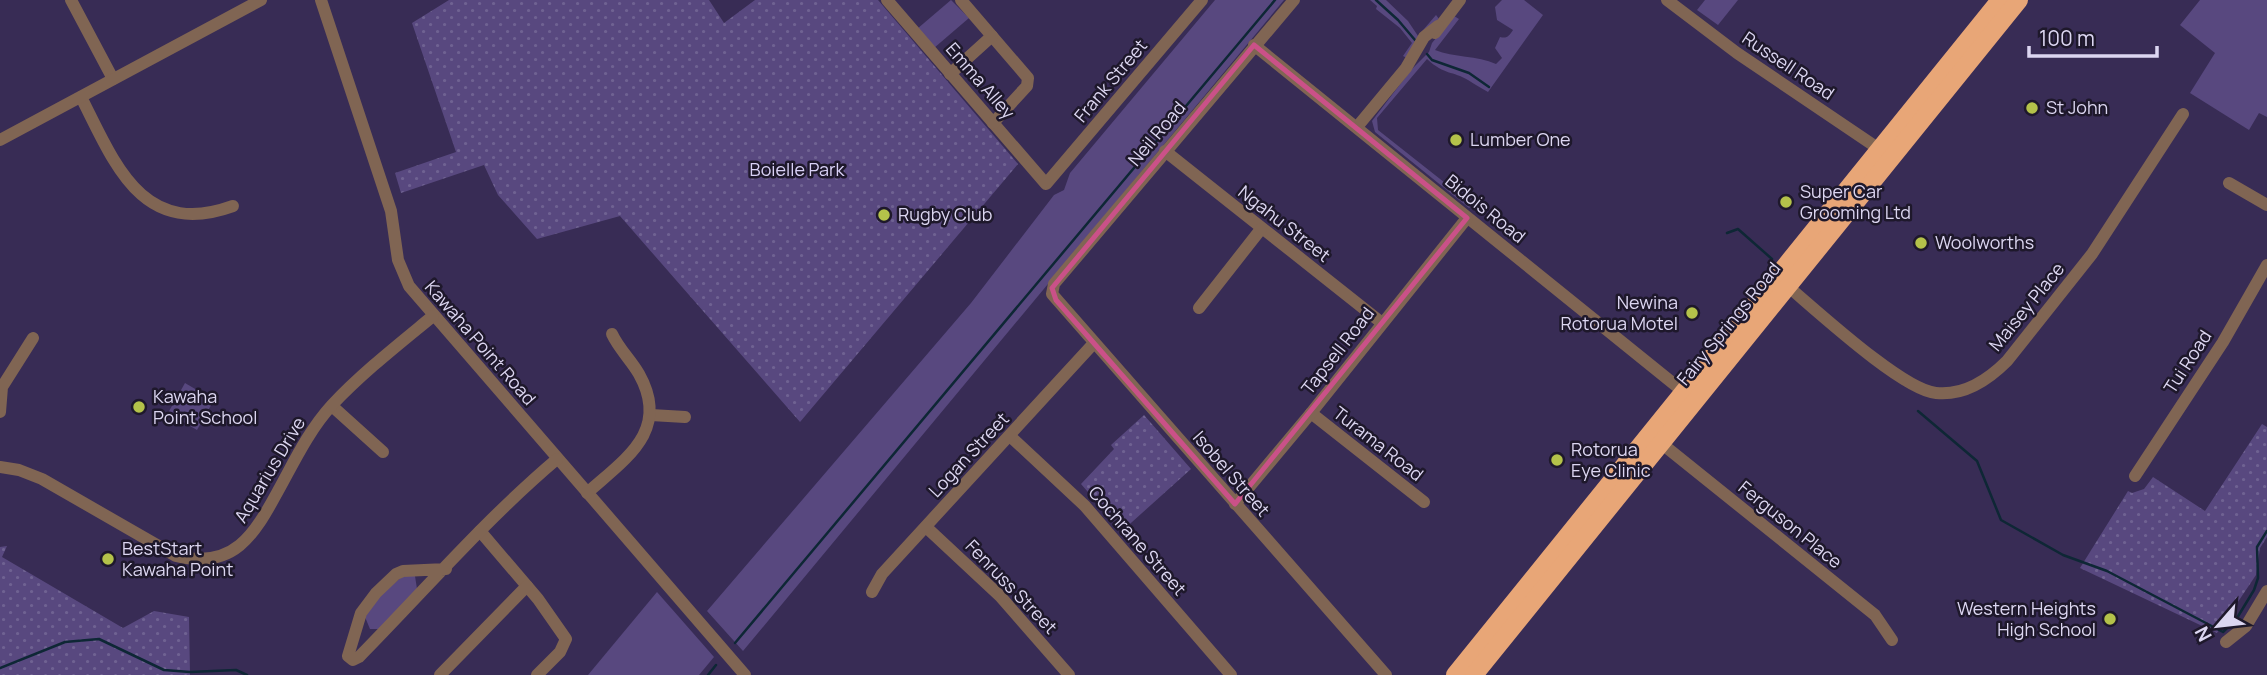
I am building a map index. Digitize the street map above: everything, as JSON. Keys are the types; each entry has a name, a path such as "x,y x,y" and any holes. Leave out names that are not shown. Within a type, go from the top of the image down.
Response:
{"highway":[{"name":"Fairy Springs Road","path":"1455,675 1513,602 1655,438 1782,281 1884,153 2000,0"},
{"name":"Fairy Springs Road","path":"1884,153 2018,0"},
{"name":"Fairy Springs Road","path":"1472,675 1584,538 1655,438"},
{"path":"1542,568 1545,571 1550,570 1572,543 1584,538"},
{"path":"1492,675 1496,658 1527,618 1537,596"},
{"path":"1472,675 1473,662 1506,621 1513,602"}],"street":[{"path":"71,0 113,79"},
{"path":"0,140 261,0"},
{"name":"Kawaha Point Road","path":"321,0 391,211 400,267 409,286 745,675"},
{"path":"961,0 1028,78 1029,82 993,123"},
{"name":"Frank Street","path":"1046,184 1202,0"},
{"name":"Neil Road","path":"1052,294 1054,284 1294,0"},
{"path":"1357,127 1406,68 1420,56 1438,26 1460,0"},
{"name":"Russell Road","path":"1668,0 1737,54 1884,153"},
{"name":"Emma Alley","path":"895,3 950,74 1046,184"},
{"path":"950,74 992,36"},
{"name":"Bidois Road","path":"1254,45 1689,396"},
{"path":"81,97 125,179 147,200 164,209 192,215 233,206"},
{"name":"Maisey Place","path":"1782,281 1886,367 1918,388 1934,393 1949,393 1978,384 1993,375 2007,361 2092,254 2183,114"},
{"name":"Ngahu Street","path":"1165,151 1382,323"},
{"path":"2230,183 2267,205"},
{"name":"Tapsell Road","path":"1235,504 1467,218"},
{"path":"1199,308 1261,229"},
{"name":"Tui Road","path":"2135,476 2223,342 2267,265"},
{"name":"Isobel Street","path":"1052,294 1386,675"},
{"name":"Aquarius Drive","path":"0,467 19,470 42,479 176,556 198,560 216,558 240,546 257,529 307,440 332,406 433,316"},
{"path":"587,493 641,442 651,415 639,374 618,348 612,334"},
{"path":"0,412 2,387 33,338"},
{"name":"Logan Street","path":"872,592 882,574 1094,343"},
{"path":"332,406 383,452"},
{"name":"Turama Road","path":"1311,413 1424,502"},
{"path":"651,415 685,417"},
{"name":"Cochrane Street","path":"1010,436 1085,506 1231,675"},
{"name":"Ferguson Place","path":"1655,438 1875,615 1892,640"},
{"path":"446,569 411,570 396,574 376,593 361,613 348,656 352,660 359,657 446,569 504,505 560,462"},
{"name":"Fenruss Street","path":"926,527 1000,596 1069,675"},
{"path":"480,531 527,586 566,639 560,652 537,675"},
{"path":"440,675 527,586"},
{"path":"2226,642 2246,626 2267,591"}],"highlighted area":[{"path":"1254,45 1467,218 1235,504 1056,300 1052,288"}],"green space":[{"name":"Boielle Park","path":"449,0 709,0 724,23 755,0 878,0 1018,164 800,422 620,216 537,239 498,195 484,165 401,193 395,173 456,152 412,23"},
{"path":"951,0 969,18 934,48 917,29"},
{"path":"1215,0 1284,0 743,651 707,611 971,303 1054,195 1064,190 1070,173"},
{"path":"1370,0 1386,0 1408,21 1418,36 1436,15 1439,19 1407,58 1403,56 1412,43"},
{"path":"1502,0 1524,0 1543,15 1488,92 1463,77 1438,68 1427,59 1377,118 1378,130 1473,205 1469,208 1375,132 1372,121 1411,70 1429,52 1432,43 1454,16 1459,19 1435,50 1496,64 1502,58 1495,48 1500,37 1508,36 1513,30 1497,20 1495,7"},
{"path":"1705,0 1738,0 1718,25 1697,10"},
{"path":"2200,0 2267,0 2267,117 2259,113 2249,130 2190,93 2215,53 2180,25"},
{"path":"185,383 214,400 197,430 168,413"},
{"path":"1144,415 1191,469 1122,531 1081,484 1114,449 1111,445"},
{"path":"2262,424 2267,427 2267,537 2260,548 2256,575 2217,633 2080,568 2128,491 2132,493 2144,489 2153,477 2205,511"},
{"path":"7,546 2,557 123,628 154,611 189,617 190,675 0,675 0,547"},
{"path":"405,574 415,576 417,589 380,629 370,629 365,617 377,598"},
{"path":"657,592 714,657 699,675 588,675"}],"waterway":[{"path":"735,643 1275,0"},
{"path":"1376,0 1415,40"},
{"path":"1427,54 1432,60 1469,73 1489,87"},
{"path":"1727,233 1738,229 1772,259"},
{"path":"1918,411 1977,461 2001,520 2063,555 2107,571 2223,632 2237,618 2254,590 2258,578 2257,547 2267,531"},
{"path":"0,668 65,642 99,639 164,670 236,670 247,675"},
{"path":"708,675 716,665"}],"place":[{"name":"St John","path":"2032,108"},
{"name":"Lumber One","path":"1456,140"},
{"name":"Super Car Grooming Ltd","path":"1786,202"},
{"name":"Rugby Club","path":"884,215"},
{"name":"Woolworths","path":"1921,243"},
{"name":"Newina Rotorua Motel","path":"1692,313"},
{"name":"Kawaha Point School","path":"139,407"},
{"name":"Rotorua Eye Clinic","path":"1557,460"},
{"name":"BestStart Kawaha Point","path":"108,559"},
{"name":"Western Heights High School","path":"2110,619"}]}
